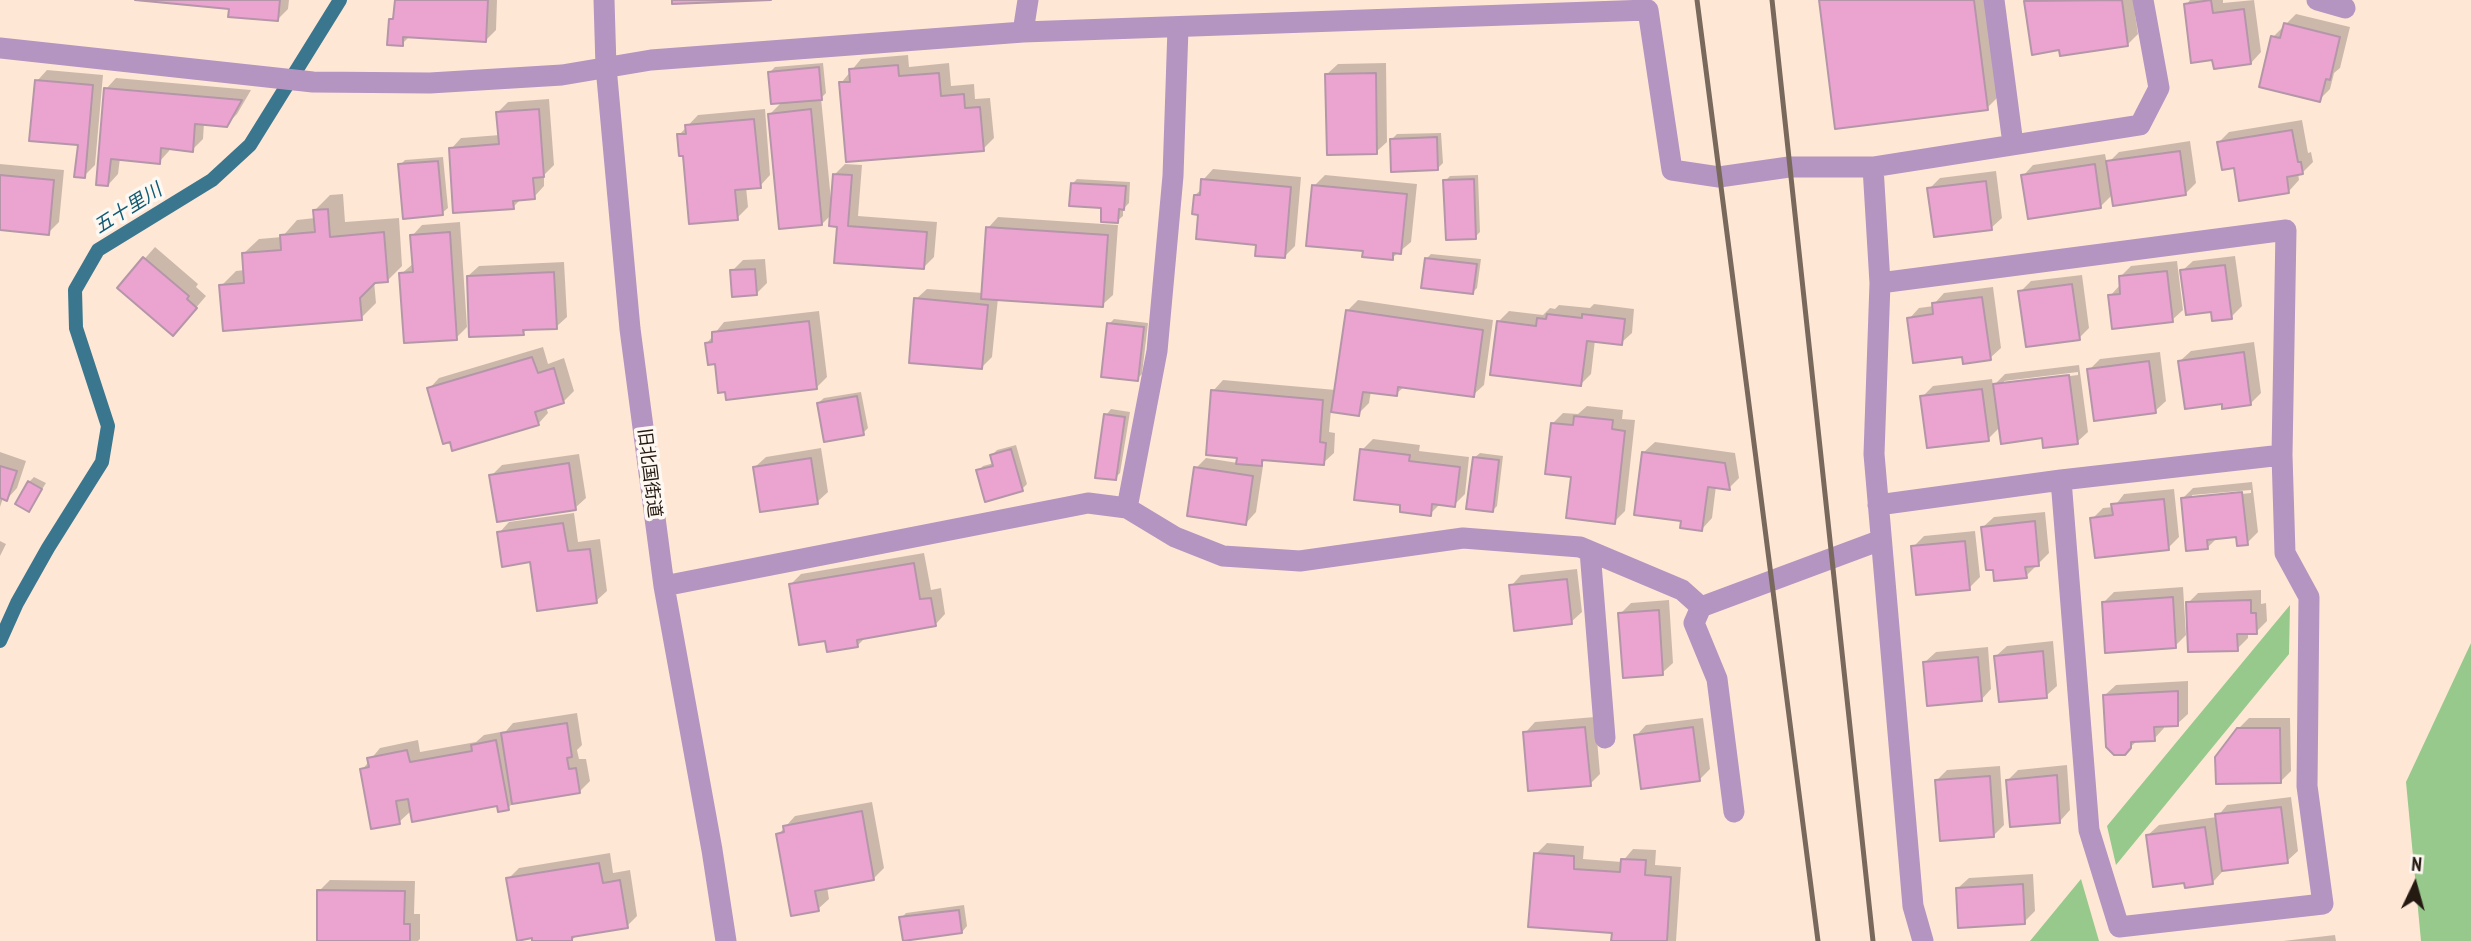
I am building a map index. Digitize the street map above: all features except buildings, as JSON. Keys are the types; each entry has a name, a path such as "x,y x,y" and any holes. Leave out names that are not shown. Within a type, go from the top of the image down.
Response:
{"street":[{"name":"旧北国街道","path":"604,0 606,67 630,329 664,586 726,941"},
{"path":"1023,32 1028,0"},
{"path":"1994,0 2013,144"},
{"path":"0,48 313,82 430,83 562,75 651,60 1023,32 1178,28 1649,5 1672,170 1719,177 1789,167 1873,167 2140,125 2159,88 2143,0"},
{"path":"2317,0 2345,8"},
{"path":"1127,508 1157,351 1173,176 1178,28"},
{"path":"1873,167 1880,283 1874,454 1913,906 1923,941"},
{"path":"1880,283 2286,230 2282,455 2285,553 2309,597 2307,786 2323,904 2119,927 2089,830 2061,480"},
{"path":"1878,505 2061,480 2282,455"},
{"path":"664,586 1088,503 1127,508 1175,537 1223,556 1300,561 1463,538 1580,547 1682,590 1701,607"},
{"path":"1734,811 1717,679 1694,624 1701,607 1881,540"},
{"path":"1590,551 1605,738"}],"green space":[{"path":"2290,605 2289,654 2116,865 2107,826"},
{"path":"2471,643 2471,941 2421,941 2406,782"},
{"path":"2081,879 2099,941 2030,941"}],"waterway":[{"name":"五十里川","path":"0,641 17,603 48,548 102,462 108,426 76,328 75,290 98,250 212,180 250,145 340,0"}],"railway":[{"path":"1697,0 1818,941"},
{"path":"1772,0 1873,941"}]}
